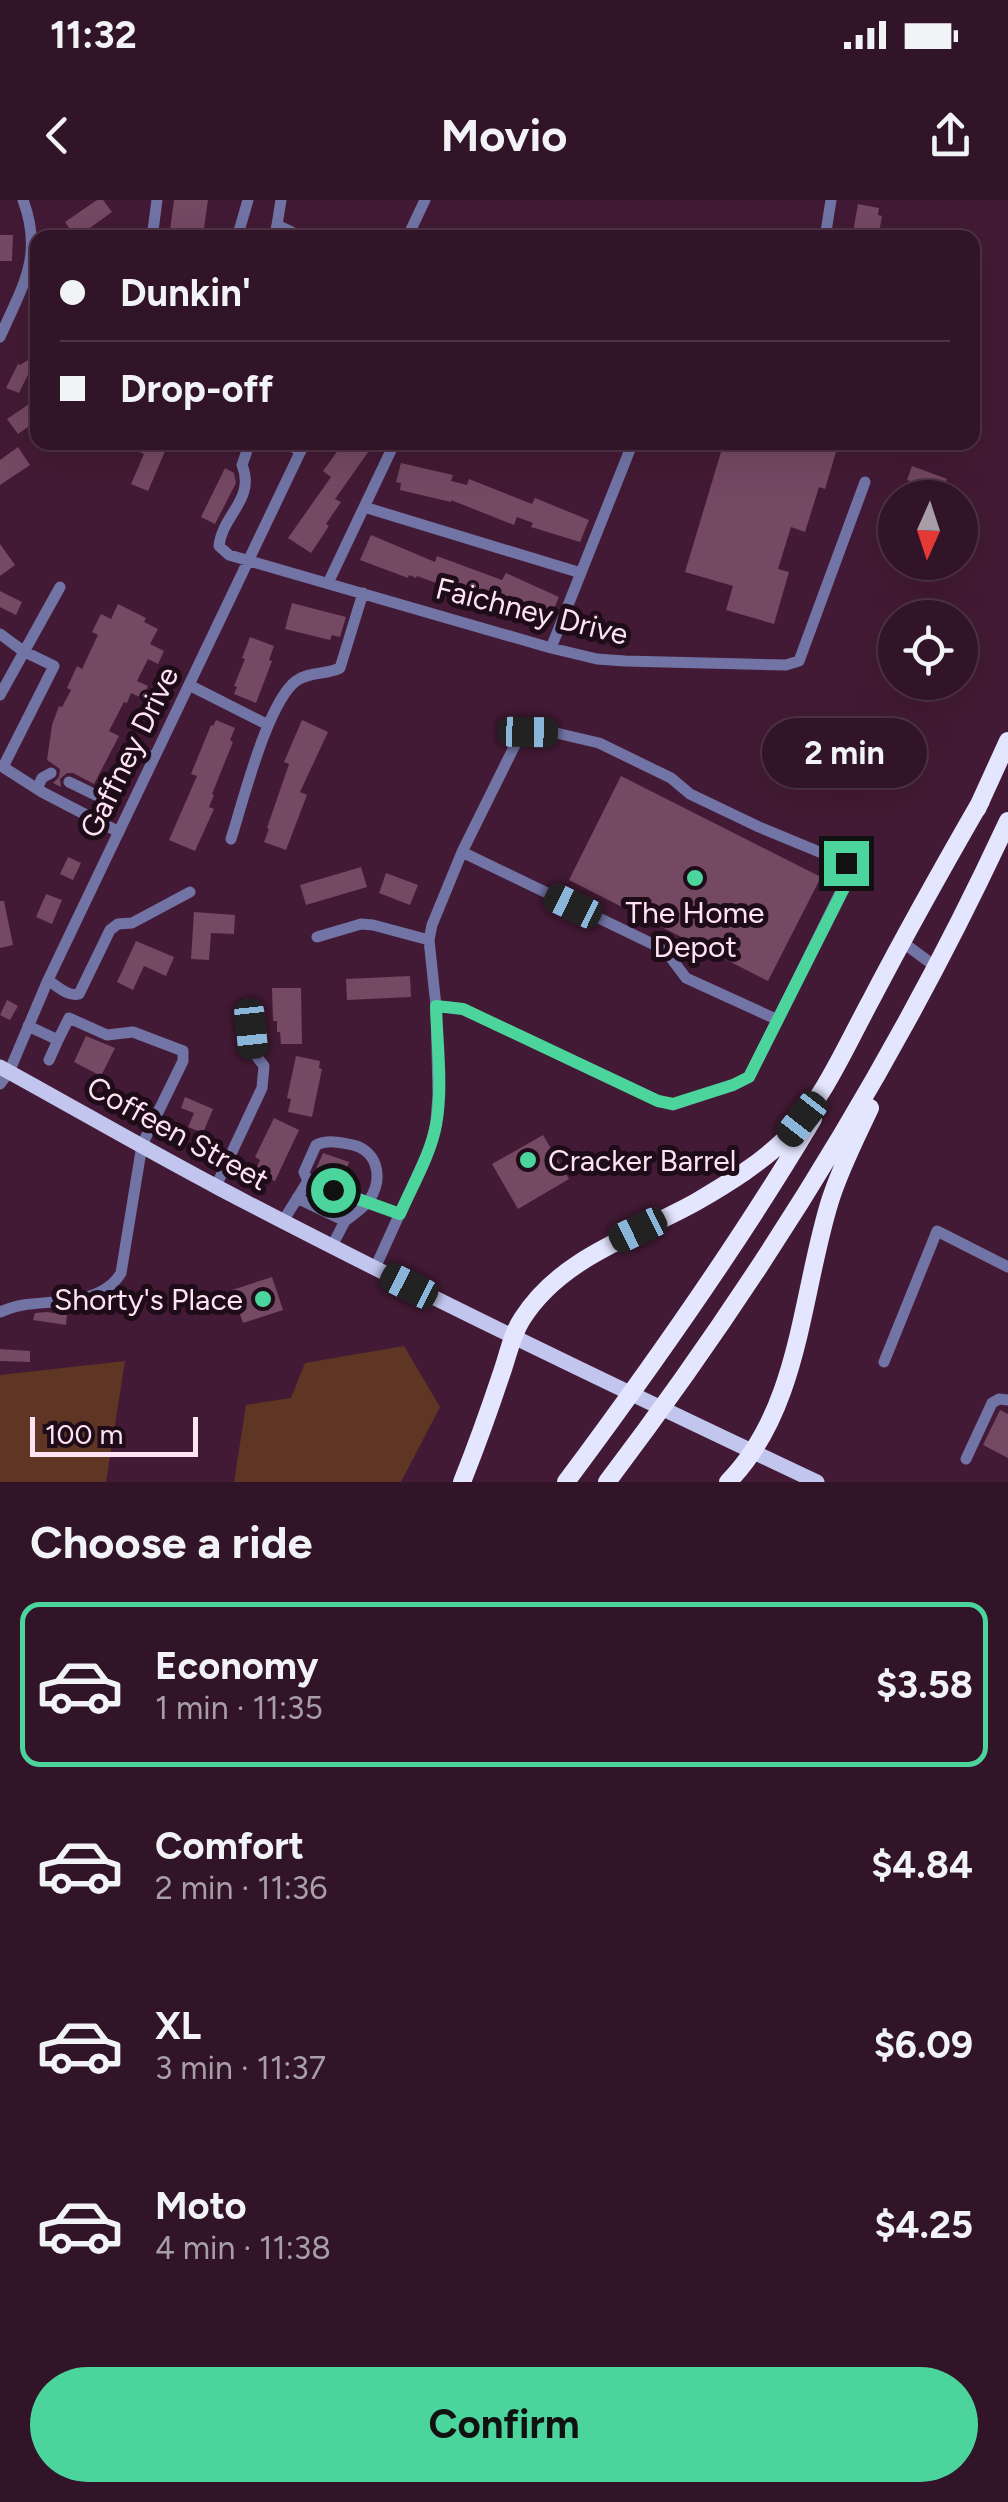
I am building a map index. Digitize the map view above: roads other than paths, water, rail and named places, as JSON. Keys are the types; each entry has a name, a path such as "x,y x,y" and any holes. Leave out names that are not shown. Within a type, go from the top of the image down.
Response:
{"highway":[{"path":"566,1482 746,1229 832,1088 909,947 1008,741"},
{"path":"462,1482 512,1337 524,1316 552,1283 576,1264 696,1201 754,1165 788,1136 823,1089 982,801"},
{"path":"728,1482 754,1452 776,1407 793,1357 830,1201 843,1167 1008,821"},
{"path":"608,1482 698,1360 772,1248 873,1084 983,874"}],"main road":[{"name":"Coffeen Street","path":"3,1074 512,1337 817,1482"}],"street":[{"path":"23,200 31,230"},
{"path":"153,230 157,200"},
{"path":"276,230 281,200"},
{"path":"410,230 425,200"},
{"path":"826,230 830,200"},
{"path":"239,230 244,202"},
{"path":"0,337 30,267"},
{"path":"247,450 242,466 246,490 220,534 219,546 229,555 249,561"},
{"name":"Gaffney Drive","path":"3,1074 302,450"},
{"path":"328,584 391,450"},
{"path":"552,648 630,450"},
{"name":"Faichney Drive","path":"249,561 597,659 794,664 802,656 865,482"},
{"path":"364,508 581,573"},
{"path":"0,694 60,586"},
{"path":"231,839 268,726 284,692 310,673 340,668 363,593"},
{"path":"0,634 23,652 54,666 3,767 119,832"},
{"path":"189,685 268,726"},
{"path":"375,1268 430,1146 436,1123 436,1006 429,940 432,924 462,852 518,739 528,732 552,732 600,743 671,778 690,794 724,811 846,863 849,873 844,888 749,1077 733,1085 673,1104 658,1101 463,1009 436,1006"},
{"path":"100,822 132,758 140,752 154,758"},
{"path":"36,788 51,773"},
{"path":"69,782 110,802"},
{"path":"462,852 665,950 686,978 778,1020"},
{"path":"48,980 68,993 79,994 110,930 118,924 132,923 190,892"},
{"path":"317,937 361,924 429,940"},
{"path":"909,947 936,966"},
{"path":"216,1186 262,1088 264,1066 254,1053 248,1005"},
{"path":"0,1312 20,1305 68,1302 116,1282 121,1272 142,1146 183,1060 183,1051 133,1032 107,1035 69,1018 49,1060"},
{"path":"28,1026 58,1040"},
{"path":"332,1246 345,1221 368,1203 377,1182 374,1158 362,1146 326,1141 316,1145 304,1172 308,1181 337,1195 368,1203 400,1214"},
{"path":"283,1221 308,1181"},
{"path":"297,1198 345,1221"},
{"path":"884,1362 937,1231 1008,1267"},
{"path":"966,1459 992,1403 1008,1400"}],"tunnel":[{"path":"315,1202 327,1194"},
{"path":"328,1208 340,1200"}],"place":[{"name":"The Home Depot","path":"695,878"},
{"name":"Cracker Barrel","path":"528,1160"},
{"name":"Shorty's Place","path":"263,1299"}]}
